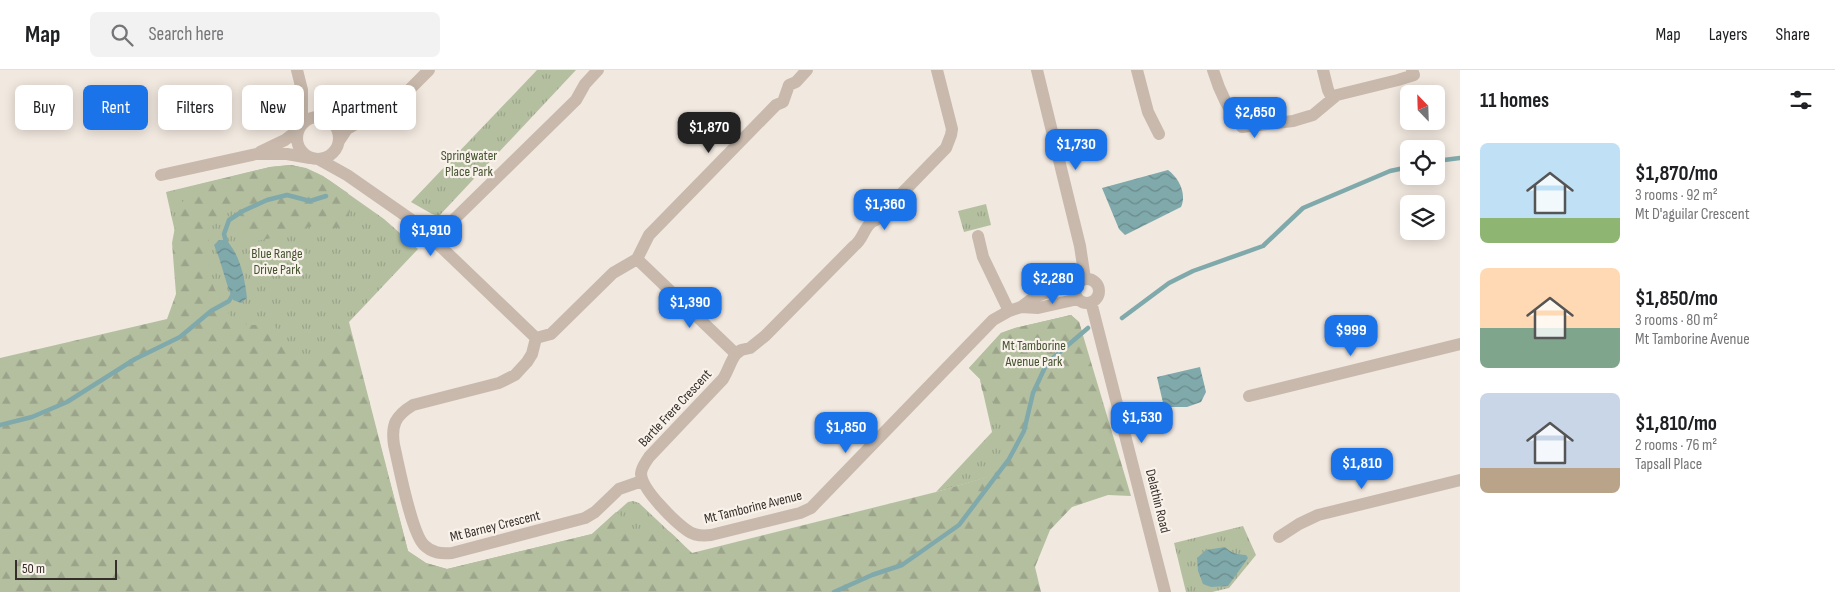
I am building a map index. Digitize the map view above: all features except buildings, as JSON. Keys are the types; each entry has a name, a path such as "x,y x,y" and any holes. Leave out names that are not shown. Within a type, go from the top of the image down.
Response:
{"street":[{"path":"297,70 301,85"},
{"path":"413,85 429,70"},
{"path":"433,240 576,100 585,84 598,70"},
{"path":"299,130 296,138 298,147 303,154 347,174 402,213 536,338 551,334 613,273 637,260 649,236 776,105 783,102 790,85 796,82 807,70"},
{"path":"637,260 736,354 741,350 750,348 765,336 860,242 868,225 876,220 946,148 952,136 952,129 937,70"},
{"path":"1037,70 1080,246 1081,281 1075,290 1084,301"},
{"path":"1137,70 1148,112 1159,134"},
{"path":"1213,70 1217,85 1234,118 1242,127 1293,121 1312,115 1337,95 1414,75 1412,70"},
{"path":"1323,70 1332,98"},
{"path":"304,94 314,108"},
{"path":"161,176 256,154 285,140 297,130"},
{"path":"337,130 338,160 347,174"},
{"path":"256,154 287,154 315,159 329,156 346,130"},
{"path":"978,236 983,257 1015,309 1038,308 1084,301 1098,296 1098,286 1094,281 1081,281"},
{"name":"Mt Tamborine Avenue","path":"642,481 657,502 688,531 701,536 806,511 821,500 994,320 1041,294 1081,281"},
{"name":"Delathin Road","path":"1084,301 1165,592"},
{"name":"Mt Barney Crescent","path":"536,338 532,354 515,375 500,383 413,405 403,411 396,420 392,432 394,445 415,529 422,543 434,552 442,554 452,553 575,522 594,512 619,490 642,481"},
{"path":"1249,396 1460,344"},
{"name":"Bartle Frere Crescent","path":"642,481 641,472 649,457 723,379 736,354"},
{"path":"1279,537 1318,515 1460,480"}],"green space":[{"name":"Springwater Place Park","path":"537,70 576,70 439,216 411,202"},
{"name":"Blue Range Drive Park","path":"290,165 306,168 323,176 384,219 418,249 349,322 408,551 426,563 447,569 592,534 628,502 633,501 639,503 692,553 256,592 166,192 270,167"},
{"path":"290,165 314,172 348,193 350,211 345,227 324,229 315,225 286,235 252,242 239,227 242,220 237,209 215,218 211,230 208,253 208,264 213,286 234,320 248,325 272,323 279,332 290,358 308,365 324,355 334,345 339,325 343,318 348,322 408,551 426,563 447,569 592,534 616,512 624,518 625,531 635,536 655,529 667,530 692,553 936,492 987,477 997,464 1006,441 995,404 982,390 980,379 969,368 1001,333 1071,315 1079,322 1131,496 1108,495 1072,507 1050,530 1035,567 1041,592 0,592 0,358 167,319 176,294 172,243 179,206 197,185 270,167"},
{"path":"986,204 991,225 964,232 958,211"},
{"name":"Mt Tamborine Avenue Park","path":"1071,315 1079,322 1083,335 1027,466 936,492 992,432 980,379 969,368 1001,333"},
{"path":"1243,526 1256,555 1229,588 1212,592 1186,592 1174,543"}],"water":[{"path":"1168,170 1176,177 1181,187 1183,202 1181,207 1125,235 1119,229 1102,188"},
{"path":"219,240 226,240 231,246 241,267 247,298 241,303 233,300 228,286 214,245"},
{"path":"1200,367 1206,392 1201,402 1187,407 1164,407 1157,377"},
{"path":"1225,547 1237,554 1246,555 1248,558 1228,586 1211,587 1203,584 1198,571 1197,558 1206,550"}],"waterway":[{"path":"1445,160 1460,158"},
{"path":"1122,318 1169,283 1193,271 1263,246 1303,208 1390,171 1400,169"},
{"path":"227,246 224,234 229,220 243,211 267,200 287,195 310,201 326,196"},
{"path":"0,425 32,417 67,402 135,359 180,337 211,311 229,301 234,292"},
{"path":"834,592 872,575 902,565 959,525 1009,459 1024,431 1033,393 1047,363 1088,328"}]}
